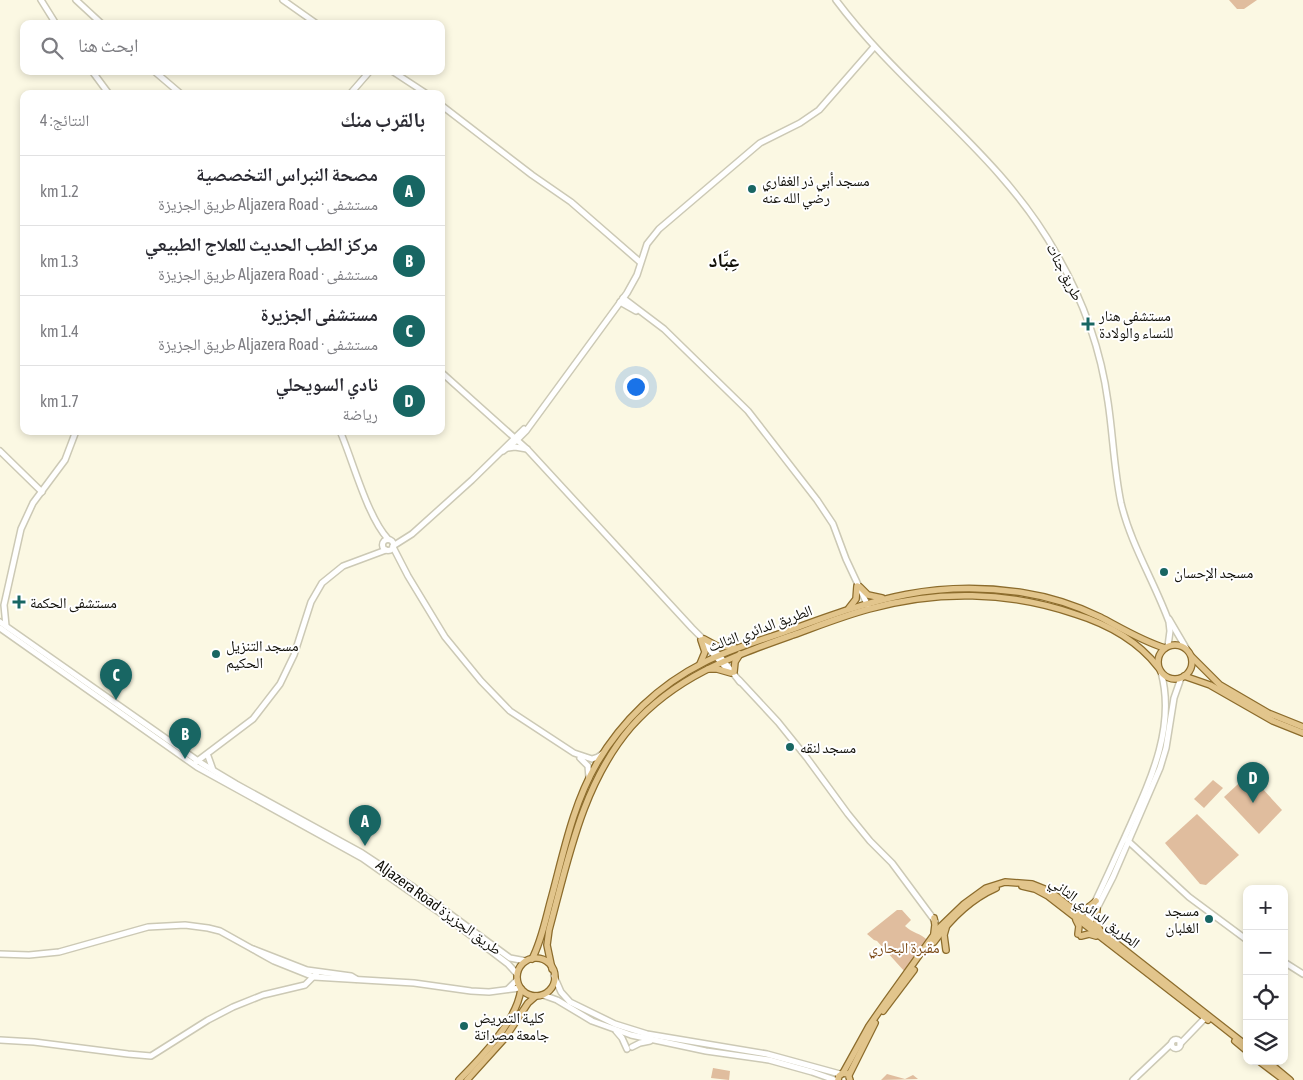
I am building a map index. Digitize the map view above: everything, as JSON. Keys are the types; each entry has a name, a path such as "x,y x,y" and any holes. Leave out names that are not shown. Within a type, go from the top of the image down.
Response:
{"main road":[{"path":"858,584 868,595 889,598"},
{"path":"848,609 856,599 858,584"},
{"name":"الطريق الدائري الثالث","path":"739,650 889,598 920,592 962,588 1026,594 1052,600 1097,616 1149,643 1166,647"},
{"name":"الطريق الدائري الثالث","path":"529,960 540,940 569,830 581,795 604,752 631,717 648,700 702,667 719,659 848,609 942,596 982,595 1027,601 1065,610 1107,627 1139,646 1160,669"},
{"path":"702,640 717,646 739,650 732,673 702,667 705,652 702,640"},
{"path":"1303,727 1268,712 1220,685 1213,680 1186,648 1179,645 1166,647 1159,654 1160,669 1172,679 1183,677 1210,685 1273,721 1303,733"},
{"path":"1183,677 1192,666 1192,657"},
{"name":"الطريق الدائري الثالث","path":"553,972 547,945 549,930 575,832 594,783 618,744 642,715 702,667"},
{"name":"الطريق الدائري الثاني","path":"845,1077 873,1019 932,938 978,893 995,884 1005,882 1024,882 1039,886 1071,908 1103,936 1243,1043"},
{"name":"الطريق الدائري الثاني","path":"946,923 980,897 997,888 1024,886 1041,892 1073,916 1087,923"},
{"path":"1071,908 1082,910 1090,907 1096,901"},
{"path":"1097,909 1096,923 1103,936"},
{"path":"1073,916 1079,926 1080,935 1092,934 1103,936"},
{"path":"930,947 938,945 946,950 944,936 946,923 938,922 934,918"},
{"path":"932,938 936,928 934,918"},
{"name":"الطريق الدائري الثاني","path":"845,1077 876,1022 930,947 939,931"},
{"path":"459,1080 477,1062 516,1008 520,998 517,977 521,966 529,960 543,960 553,972 554,982 551,988 528,1003 504,1038 467,1080"},
{"path":"520,988 528,994 540,995"},
{"name":"الطريق الدائري الثاني","path":"1206,1016 1243,1048"},
{"path":"1265,1065 1284,1080"},
{"path":"1272,1065 1290,1080"}],"street":[{"path":"41,0 54,20"},
{"path":"76,0 98,20"},
{"path":"283,0 311,20"},
{"name":"طريق جنات","path":"836,0 873,46 995,168 1030,212 1053,246 1080,301 1099,356 1108,400 1120,498 1127,523 1165,612"},
{"path":"865,36 867,53"},
{"path":"197,764 253,718 280,684 294,656 310,602 322,583 338,569 369,555 387,550 412,534 516,439 526,429 627,293 637,276 647,244 668,220 760,143 813,115 873,46"},
{"path":"867,53 881,53"},
{"path":"95,75 106,90"},
{"path":"159,75 176,90"},
{"path":"353,90 367,75"},
{"path":"398,75 421,90"},
{"path":"445,108 532,175 571,202 640,262"},
{"path":"627,293 629,305"},
{"path":"621,300 664,330 748,411 817,500 833,524 866,606"},
{"path":"613,311 629,305"},
{"path":"445,376 526,448 778,722 805,754 848,814 892,864 934,918 939,931"},
{"path":"506,429 514,431 526,429"},
{"path":"505,449 506,429"},
{"path":"526,429 524,440 526,448"},
{"path":"3,627 2,607 21,529 28,511 65,460 74,435"},
{"path":"342,435 366,498 382,532 393,543 398,559 445,637 481,681 515,715 574,753 588,766 589,779"},
{"path":"505,449 515,447 526,448"},
{"path":"0,450 42,492"},
{"path":"382,532 383,548 398,559"},
{"path":"369,555 389,539 398,540 412,534"},
{"path":"1165,612 1170,629 1166,647"},
{"path":"1165,612 1186,648"},
{"name":"Aljazera Road طريق الجزيزة","path":"0,622 3,627 197,764 362,858 453,922 508,964 517,977"},
{"name":"Aljazera Road طريق الجزيزة","path":"3,627 190,755 197,764 214,771 362,853 412,886 510,958 529,960"},
{"path":"1087,923 1097,909 1126,840 1160,748 1166,718 1166,697 1160,669"},
{"path":"1087,923 1126,840 1145,806 1164,757 1174,698 1183,677"},
{"path":"574,753 592,759 604,752"},
{"path":"190,755 198,757 207,755"},
{"path":"207,755 214,771"},
{"path":"1126,840 1189,897 1243,937"},
{"path":"0,954 30,955 59,952 148,927 172,924 214,929 274,962 316,975 351,976 356,979 414,983 471,992 520,988"},
{"path":"1288,965 1303,974"},
{"path":"553,972 561,992 570,1002 594,1015 624,1027 647,1034 768,1054 845,1077"},
{"path":"0,1040 34,1042 151,1056 208,1020 233,1007 263,995 305,985 316,975"},
{"path":"507,990 517,977"},
{"path":"540,995 563,1003 592,1021 656,1041 706,1051 769,1060 812,1072 845,1077"},
{"path":"1133,1080 1165,1050 1172,1046 1178,1048 1178,1042 1206,1016"},
{"path":"616,1030 629,1048 640,1043 656,1041"}],"green space":[{"path":"1229,0 1257,0 1244,9 1237,9"},
{"path":"1249,774 1282,810 1259,834 1224,797"},
{"path":"1213,780 1223,788 1204,808 1194,799"},
{"path":"1197,814 1239,855 1206,885 1200,884 1165,843"},
{"name":"مقبرة البحاري","path":"897,910 902,910 911,920 905,926 928,941 905,972 877,941 867,934"},
{"path":"713,1068 730,1071 729,1080 711,1078"},
{"path":"887,1074 905,1079 913,1075 918,1079 881,1080"}],"place":[{"name":"مسجد أبي ذر الغفاري رضي الله عنه","path":"752,189"},
{"name":"مستشفى هنار للنساء والولادة","path":"1088,324"},
{"name":"مسجد الإحسان","path":"1164,572"},
{"name":"مستشفى الحكمة","path":"19,602"},
{"name":"مسجد التنزيل الحكيم","path":"216,654"},
{"name":"مستشفى الجزيرة","path":"116,700"},
{"name":"مسجد لنقه","path":"790,747"},
{"name":"مركز الطب الحديث للعلاج الطبيعي","path":"185,759"},
{"name":"نادي السويحلي","path":"1253,803"},
{"name":"مصحة النبراس التخصصية","path":"365,846"},
{"name":"مسجد الغلبان","path":"1209,919"},
{"name":"كلية التمريض جامعة مصراتة","path":"464,1026"}],"district":[{"name":"عِبَّاد","path":"724,259"}]}
